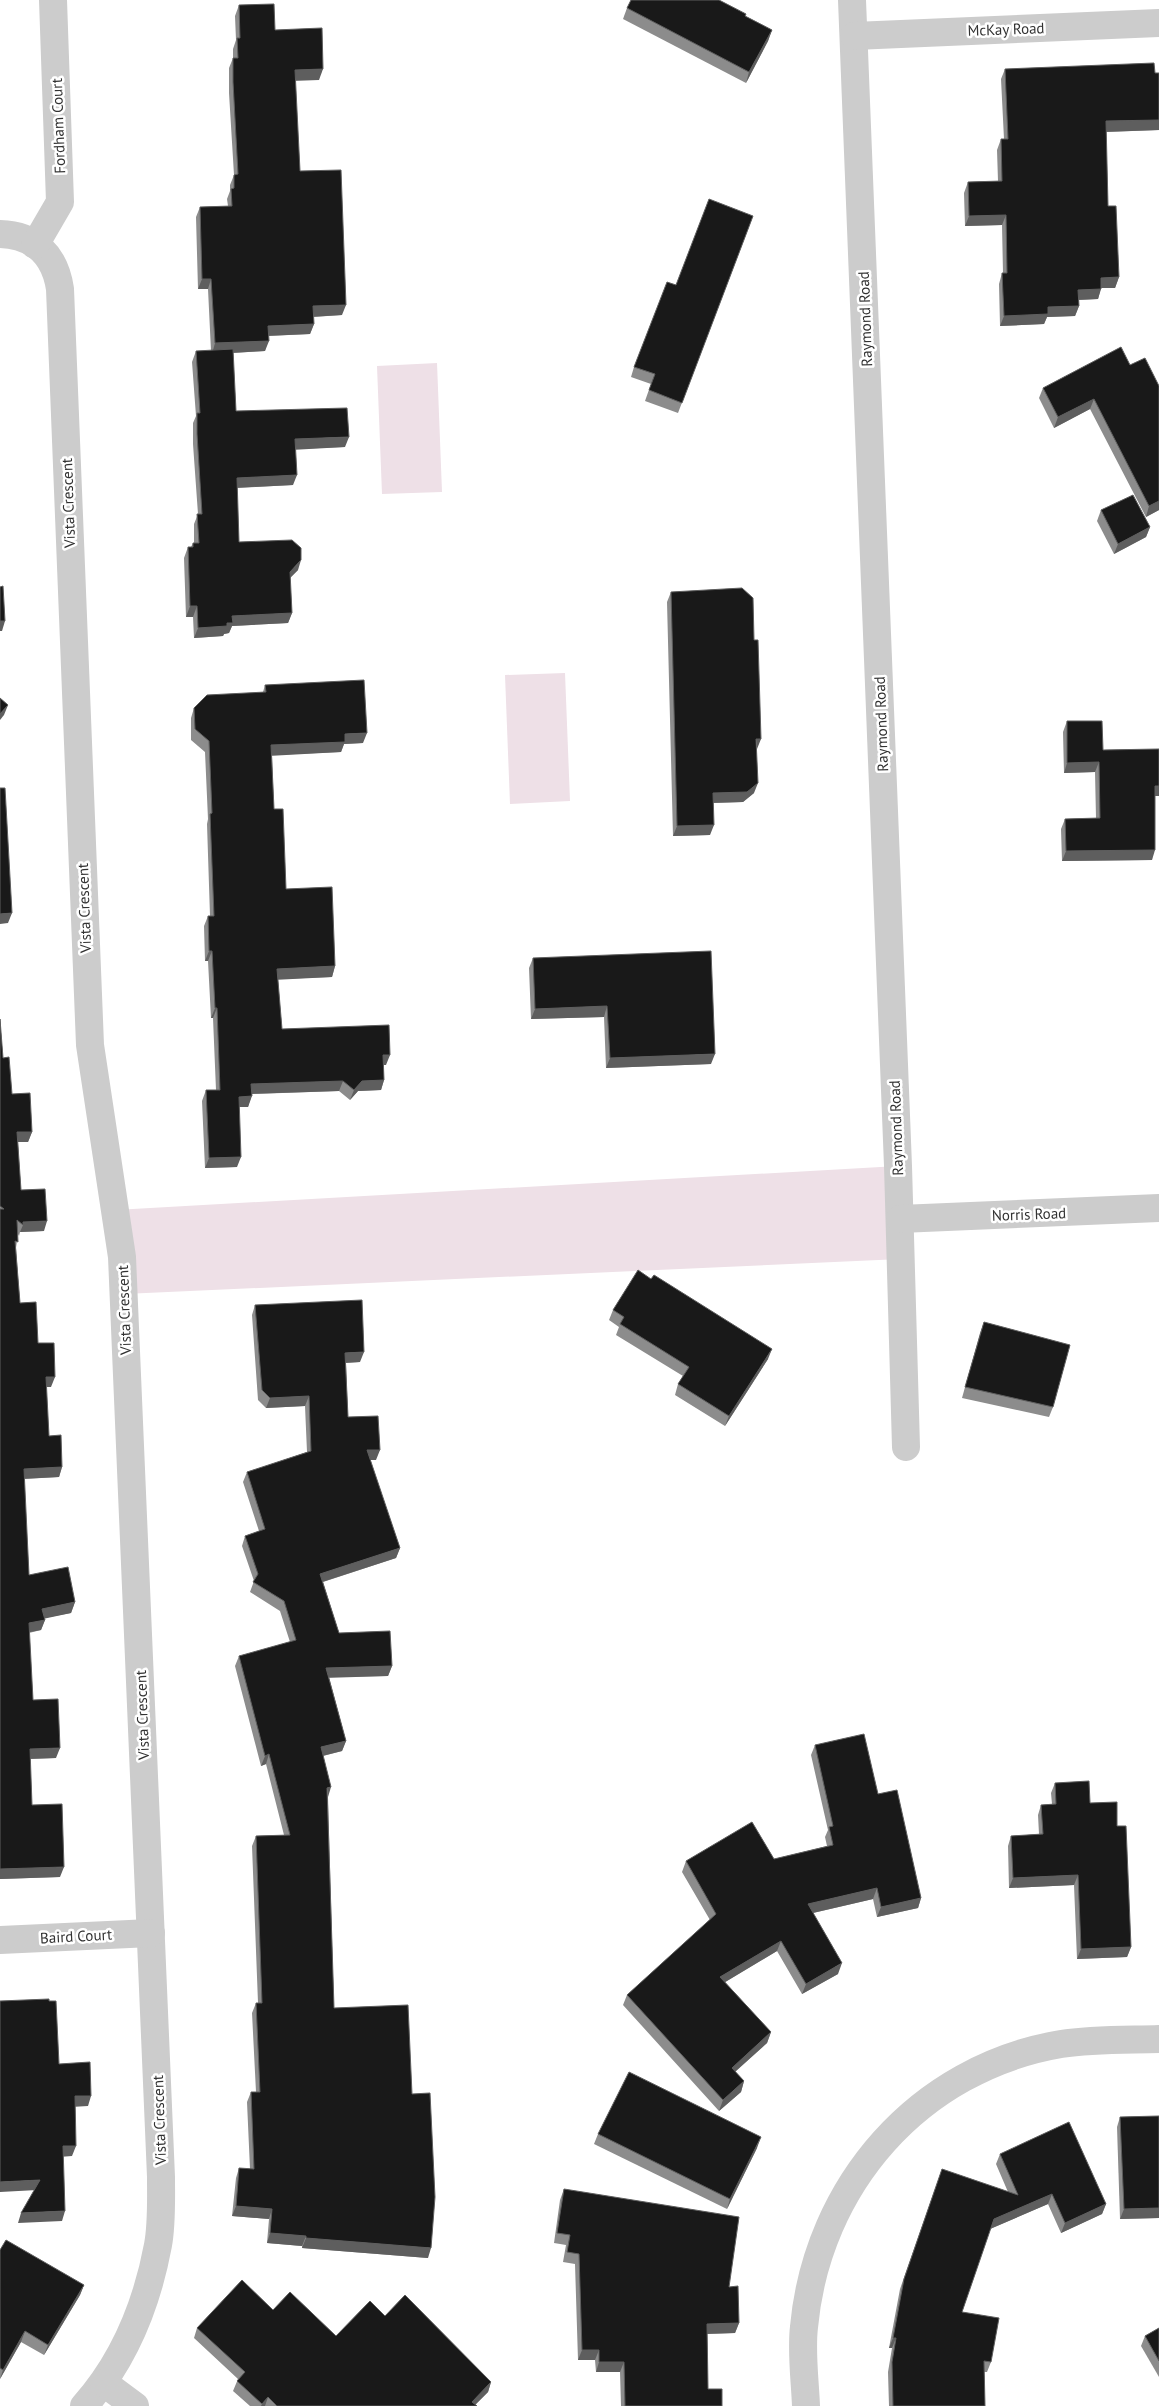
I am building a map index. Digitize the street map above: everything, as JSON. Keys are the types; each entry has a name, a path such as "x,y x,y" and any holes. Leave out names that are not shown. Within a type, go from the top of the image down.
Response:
{"street":[{"name":"Fordham Court","path":"35,245 60,202 52,0"},
{"name":"Raymond Road","path":"852,0 900,1219 906,1447"},
{"name":"McKay Road","path":"854,36 1159,23"},
{"name":"Vista Crescent","path":"0,234 14,235 35,245 50,256 57,271 60,288 90,1045 122,1257 161,2177 159,2244 142,2305 129,2337 104,2383 84,2406"},
{"name":"Norris Road","path":"900,1219 1159,1208"},
{"name":"Baird Court","path":"0,1940 151,1933"},
{"path":"806,2406 804,2328 812,2280 834,2212 860,2169 891,2132 922,2106 952,2086 1003,2059 1061,2044 1159,2039"},
{"path":"104,2383 135,2406"}],"shaded area":[{"path":"437,363 442,492 382,494 377,366"},
{"path":"565,673 570,801 510,804 505,675"},
{"path":"898,1166 901,1259 124,1294 115,1210"}],"building":[{"path":"631,0 719,0 772,30 749,72 627,8"},
{"path":"274,4 275,30 322,28 323,69 295,70 300,171 341,170 346,305 313,306 314,324 268,326 269,341 215,343 211,279 202,279 200,207 232,206 231,189 234,188 234,175 238,174 233,58 238,58 237,38 240,38 239,5"},
{"path":"1154,63 1155,73 1159,73 1159,120 1106,121 1108,206 1116,206 1119,277 1101,278 1101,289 1078,290 1079,306 1048,307 1048,314 1004,316 1002,273 1007,273 1006,215 969,216 968,182 1002,181 1001,139 1008,139 1005,69"},
{"path":"709,199 753,216 682,403 649,390 655,374 634,367 667,282 676,285"},
{"path":"1121,347 1130,365 1145,358 1159,386 1159,501 1149,506 1094,399 1058,417 1043,388"},
{"path":"233,349 236,411 347,408 349,437 295,439 297,475 237,478 239,542 292,540 301,548 301,560 290,572 292,613 232,616 233,623 227,623 227,626 198,628 197,606 190,606 188,547 193,547 193,543 199,543 197,514 202,514 197,434 197,413 200,413 196,351"},
{"path":"1133,495 1150,527 1118,544 1101,510"},
{"path":"3,586 5,621 0,621 0,587"},
{"path":"742,588 753,598 754,640 758,640 761,739 756,739 758,783 747,792 713,793 714,825 677,826 671,592"},
{"path":"364,680 367,733 345,734 345,742 271,745 274,809 283,809 286,889 332,887 335,966 277,969 282,1029 389,1025 390,1055 383,1055 384,1080 362,1081 354,1090 343,1081 251,1084 252,1096 239,1097 241,1157 209,1158 206,1090 220,1090 217,1008 215,1008 212,951 209,951 208,916 214,916 210,814 212,813 209,741 195,729 194,708 207,695 266,692 265,685"},
{"path":"0,698 8,705 0,714"},
{"path":"1067,721 1102,721 1103,750 1159,749 1159,786 1155,786 1155,850 1066,851 1065,819 1100,818 1099,762 1067,763"},
{"path":"0,788 5,788 12,913 0,914"},
{"path":"711,951 715,1054 610,1058 607,1006 535,1009 533,958"},
{"path":"0,1019 3,1058 9,1057 12,1094 30,1093 32,1132 17,1132 21,1190 45,1189 47,1221 23,1222 23,1225 17,1220 18,1242 15,1241 20,1303 36,1302 38,1343 54,1343 55,1377 46,1377 49,1436 61,1435 62,1467 24,1469 29,1575 68,1567 75,1602 42,1609 45,1620 29,1623 33,1700 58,1699 60,1748 30,1749 32,1805 62,1804 64,1867 0,1869 0,1209 4,1209 0,1206"},
{"path":"638,1270 651,1279 654,1275 772,1349 729,1416 678,1384 689,1367 620,1324 624,1317 613,1310"},
{"path":"362,1300 364,1352 345,1353 348,1417 378,1416 380,1450 367,1450 400,1548 320,1574 339,1633 390,1631 392,1666 326,1668 346,1741 321,1747 331,1787 327,1788 334,2008 408,2005 412,2094 430,2093 435,2197 431,2248 306,2238 306,2236 270,2233 272,2209 236,2206 239,2168 254,2169 251,2092 260,2092 256,2003 262,2003 256,1836 290,1835 269,1754 265,1756 239,1656 296,1640 284,1601 253,1582 258,1574 245,1536 265,1529 247,1472 311,1451 309,1396 270,1398 262,1390 255,1305"},
{"path":"984,1322 1070,1345 1053,1407 965,1387"},
{"path":"864,1734 878,1794 897,1790 921,1898 881,1907 877,1888 808,1904 842,1963 806,1984 781,1941 720,1977 771,2032 732,2068 744,2081 723,2100 627,1995 716,1914 686,1861 752,1822 774,1859 833,1845 829,1827 833,1826 815,1745"},
{"path":"1089,1781 1090,1803 1117,1802 1117,1826 1126,1826 1131,1947 1081,1949 1078,1875 1013,1878 1011,1836 1043,1834 1041,1805 1056,1804 1055,1783"},
{"path":"49,1999 49,2001 56,2001 59,2064 90,2062 91,2096 75,2096 76,2146 63,2146 65,2211 21,2213 40,2180 0,2182 0,2001"},
{"path":"629,2072 761,2137 730,2199 598,2134"},
{"path":"1159,2116 1159,2208 1124,2209 1120,2117"},
{"path":"1069,2122 1106,2204 1065,2223 1052,2194 994,2219 962,2312 999,2318 991,2362 984,2361 985,2406 893,2406 892,2362 896,2338 893,2338 904,2279 942,2169 1018,2195 1000,2154"},
{"path":"564,2189 739,2217 729,2287 738,2286 739,2323 707,2324 708,2389 722,2389 722,2406 625,2406 624,2362 599,2362 599,2350 582,2350 579,2254 567,2252 570,2235 557,2233"},
{"path":"6,2240 84,2285 48,2345 25,2331 3,2370 0,2368 0,2250"},
{"path":"242,2280 273,2310 290,2292 336,2336 370,2301 385,2316 405,2295 491,2382 472,2402 477,2406 277,2406 268,2397 262,2404 237,2381 245,2372 197,2328"},
{"path":"1159,2328 1159,2361 1145,2336"}]}
